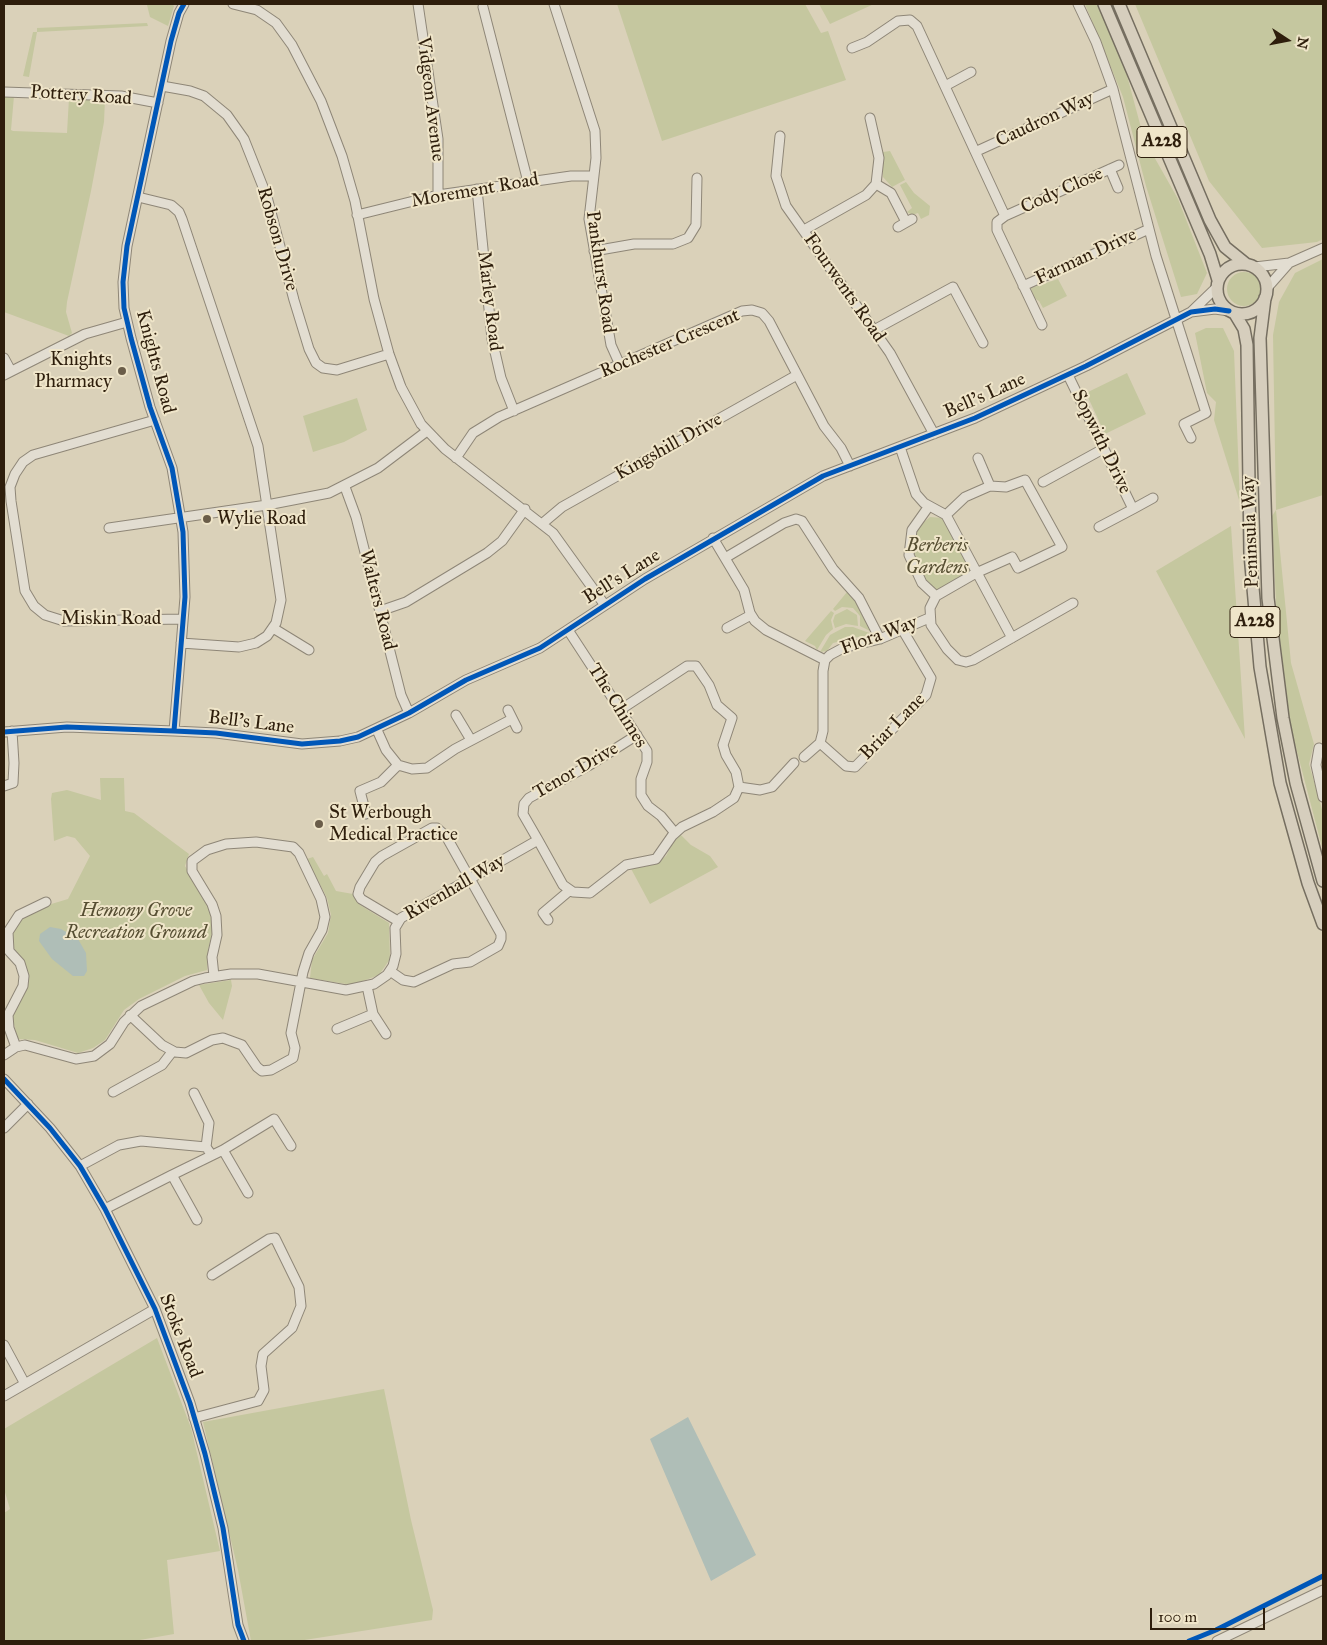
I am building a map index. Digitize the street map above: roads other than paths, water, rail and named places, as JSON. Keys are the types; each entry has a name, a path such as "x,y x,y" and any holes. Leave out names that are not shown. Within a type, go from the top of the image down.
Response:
{"main road":[{"name":"A228","path":"1104,4 1210,254 1217,284"},
{"name":"A228","path":"1119,4 1210,220 1225,247 1251,266"},
{"path":"1232,266 1251,266 1263,274 1266,293 1258,308 1252,312 1232,312 1219,299 1217,284 1226,270 1232,266"},
{"name":"Peninsula Way","path":"1266,293 1260,338 1268,598 1283,718 1296,783 1322,875"},
{"name":"Peninsula Way","path":"1232,312 1244,329 1247,345 1250,554 1260,667 1280,783 1308,883 1323,924"}],"street":[{"name":"Knights Road","path":"174,731 183,619 185,552 182,518 172,468 155,420 127,322 123,296 124,266 138,197 176,20 184,4"},
{"path":"234,4 258,7 270,17 282,30 314,86 342,156 357,215 374,299 389,354 408,400 426,431 456,458 543,523 562,542 604,604"},
{"name":"Vidgeon Avenue","path":"418,4 438,139 438,195"},
{"name":"Pankhurst Road","path":"554,4 591,115 596,141 594,176 588,219 611,345 620,365"},
{"path":"1078,4 1096,42 1113,89 1149,228 1206,413 1184,424 1191,438"},
{"path":"482,7 528,182"},
{"path":"852,48 867,42 891,24 903,20 910,20 916,23 947,85 1006,216 999,219 996,225 1042,325"},
{"path":"947,85 971,72"},
{"name":"Robson Drive","path":"162,86 190,90 204,96 227,115 244,139 267,197 308,349 316,363 323,368 336,370 389,354"},
{"name":"Caudron Way","path":"977,151 1113,89"},
{"name":"Pottery Road","path":"4,92 121,96 158,103"},
{"path":"804,230 866,195 876,184 880,158 870,118"},
{"name":"Fourwents Road","path":"780,136 776,166 778,185 786,206 874,330 906,380 934,434"},
{"name":"Cody Close","path":"1006,216 1119,165"},
{"path":"1110,169 1118,188"},
{"name":"Morement Road","path":"357,215 438,195 583,174 594,176"},
{"path":"594,251 634,244 673,244 688,238 696,226 697,178"},
{"path":"876,184 891,193 905,223"},
{"name":"Marley Road","path":"477,189 492,338 501,378 514,411"},
{"path":"138,197 171,205 180,212 254,432 262,466 281,600 280,612 273,628 261,640 245,646 181,643"},
{"name":"Farman Drive","path":"1023,286 1149,228"},
{"path":"1251,266 1289,263 1323,248"},
{"path":"1266,293 1289,263"},
{"name":"Bell's Lane","path":"1191,312 1217,284"},
{"path":"874,330 953,287 983,343"},
{"name":"Bell's Lane","path":"8,732 67,728 174,731 216,733 302,744 340,741 377,730 455,686 540,648 604,604 823,476 995,410 1068,375 1176,318 1191,312 1216,308 1232,312"},
{"name":"Rochester Crescent","path":"456,458 467,439 479,428 742,311 752,310 762,313 769,321 824,426 841,448 850,466"},
{"path":"4,358 8,373 85,334 127,322"},
{"name":"Sopwith Drive","path":"1068,375 1133,509"},
{"name":"Kingshill Drive","path":"543,523 562,507 797,376"},
{"name":"Miskin Road","path":"155,420 33,454 23,462 14,474 10,487 11,501 25,592 34,606 44,615 64,621 183,619"},
{"path":"109,528 317,497 345,487 378,468 426,431"},
{"path":"900,447 916,494 929,506 946,515 1012,638"},
{"path":"1043,482 1103,449"},
{"path":"978,458 990,486"},
{"path":"946,515 964,497 990,486 1006,487 1025,480 1062,547 1018,568 1012,557 976,573 936,596 930,608 929,618 939,639 955,658 962,662 973,660 1073,603"},
{"name":"Walters Road","path":"345,487 356,517 401,696 409,713"},
{"name":"Sopwith Drive","path":"1099,527 1153,498"},
{"path":"929,506 912,530 909,555 922,584 936,596"},
{"path":"380,611 406,602 487,553 502,540 525,509"},
{"path":"725,558 784,523 796,519 802,521 833,569 859,598 880,639"},
{"path":"714,538 744,590 750,615 766,630 825,660"},
{"path":"727,628 750,615"},
{"name":"Flora Way","path":"820,743 824,722 822,671 825,660 835,650 880,639 929,618"},
{"path":"273,628 309,650"},
{"name":"Briar Lane","path":"820,743 846,766 855,767 926,695 930,685 929,675 902,629"},
{"name":"The Chimes","path":"568,630 648,754 641,779 643,799 675,833"},
{"path":"548,920 544,914 569,891 581,894 590,893 626,864 656,859 675,833 687,824 708,815 734,798 739,787 736,772 726,755 723,745 732,718 717,705 709,685 694,664 687,666 620,710"},
{"path":"377,730 386,750 398,765 412,769 427,768 510,714 517,728"},
{"path":"456,715 471,740"},
{"path":"4,786 13,783 14,763 8,732"},
{"name":"Tenor Drive","path":"569,891 523,814 523,806 527,800 588,766 637,735"},
{"path":"804,757 820,743"},
{"path":"1319,748 1316,765 1323,797"},
{"path":"739,787 760,790 769,788 776,784 794,763"},
{"path":"366,814 360,791 381,782 398,765"},
{"path":"4,1055 16,1047 25,1045 71,1058 88,1057 100,1053 110,1044 130,1015 141,1006 193,981 214,976 252,974 346,990 367,986 379,981 390,972 403,980 414,982 453,964 470,962 498,946 501,942 500,934 440,828 432,828 382,856 359,890 359,897 398,921"},
{"name":"Rivenhall Way","path":"390,972 396,958 394,931 398,921 538,840"},
{"path":"130,1015 172,1052 186,1052 212,1040 223,1038 242,1045 260,1070 267,1071 291,1060 296,1051 291,1033 301,982 309,953 322,930 325,917 324,906 296,849 287,844 256,842 215,847 195,857 191,864 192,871 212,904 216,916 217,935 212,957 214,976"},
{"path":"16,1047 9,1031 8,1015 23,986 24,976 20,963 9,951 8,932 19,915 46,902"},
{"path":"367,986 372,1014 386,1034"},
{"path":"337,1029 372,1014"},
{"path":"113,1092 162,1065 172,1052"},
{"name":"Stoke Road","path":"4,1078 80,1166 105,1209 155,1309 194,1418 223,1528 238,1625 244,1641"},
{"path":"194,1093 209,1123 208,1150"},
{"path":"4,1128 28,1104"},
{"path":"80,1166 108,1150 129,1143 150,1140 208,1150 223,1150 274,1119 291,1146"},
{"path":"105,1209 172,1175 208,1150"},
{"path":"223,1150 248,1193"},
{"path":"172,1175 197,1220"},
{"path":"194,1418 258,1401 264,1390 261,1366 264,1354 292,1328 301,1306 299,1287 275,1238 269,1239 212,1274"},
{"path":"4,1396 155,1309"},
{"path":"4,1345 25,1384"},
{"path":"1217,1641 1323,1590"}],"place":[{"name":"Knights Pharmacy","path":"122,371"},
{"name":"Wylie Road","path":"207,519"},
{"name":"St Werbough Medical Practice","path":"319,824"}],"park label":[{"name":"Berberis Gardens","path":"937,557"},
{"name":"Hemony Grove Recreation Ground","path":"136,922"}]}
